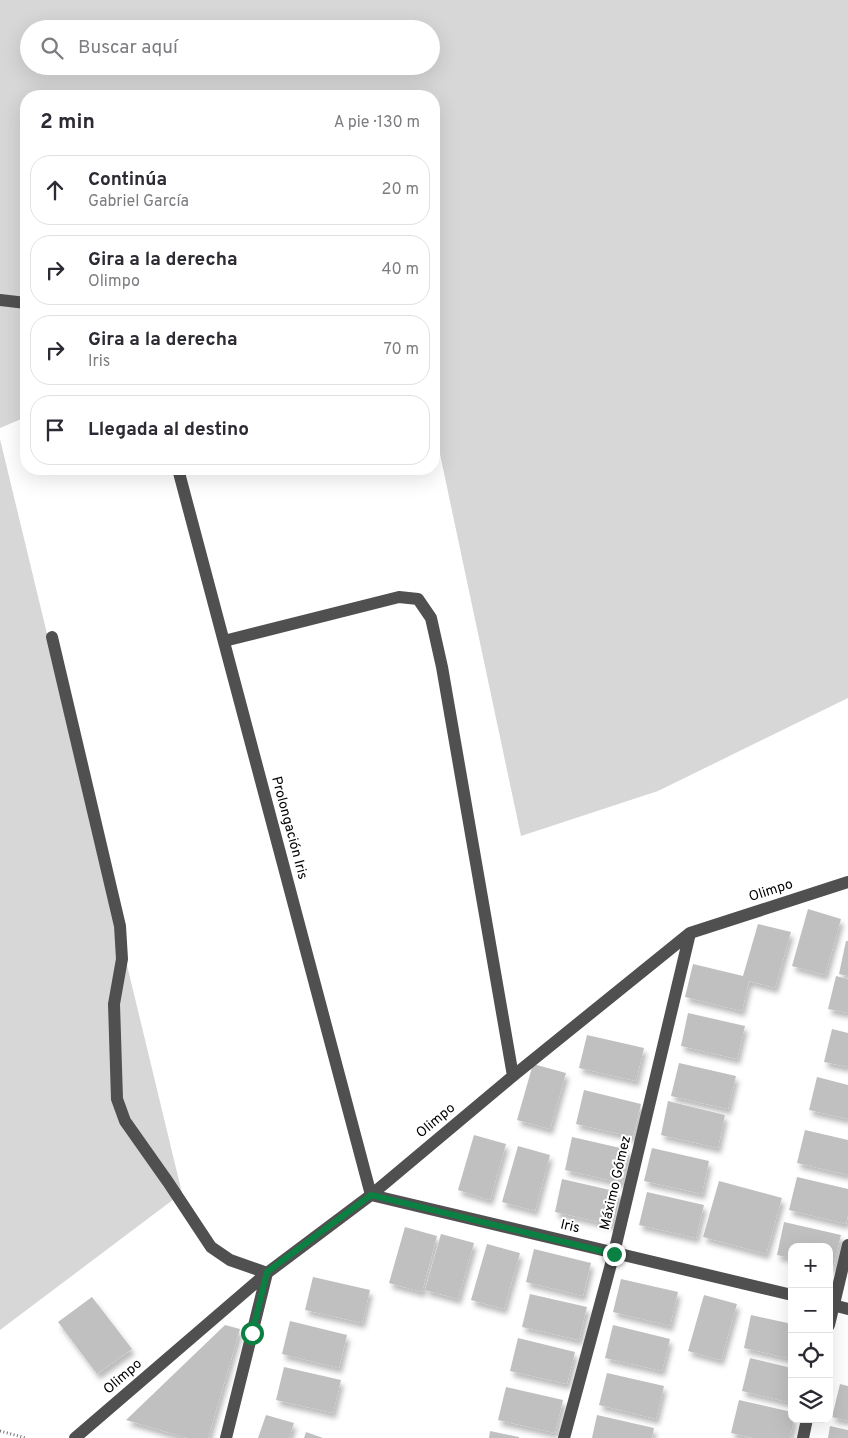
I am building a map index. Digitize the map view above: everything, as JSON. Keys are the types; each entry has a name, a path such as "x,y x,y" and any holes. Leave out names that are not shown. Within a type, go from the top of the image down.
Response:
{"street":[{"path":"0,300 20,302"},
{"name":"Prolongación Iris","path":"180,475 371,1195"},
{"path":"224,641 399,598 418,599 431,618 442,667 513,1076"},
{"path":"52,637 120,926 122,959 114,1004 117,1099 124,1121 168,1182 210,1247 230,1260 267,1272 226,1438"},
{"name":"Olimpo","path":"75,1438 267,1272 371,1195 513,1076 690,933 848,882"},
{"name":"Máximo Gómez","path":"564,1438 614,1254 690,933"},
{"name":"Iris","path":"371,1195 788,1294"},
{"path":"833,1300 848,1244"},
{"path":"833,1304 848,1309"},
{"path":"803,1438 806,1423"}],"path":[{"path":"0,1431 26,1438"}],"shaded area":[{"path":"0,0 848,0 848,698 658,791 521,836 440,454 440,90 20,90 20,420 0,428"},
{"path":"0,439 182,1193 0,1330"}],"building":[{"path":"808,909 841,919 825,975 792,966"},
{"path":"758,924 791,932 775,988 749,981 742,1011 685,997 693,964 743,976"},
{"path":"846,941 848,941 848,976 839,974"},
{"path":"836,976 848,979 848,1013 828,1009"},
{"path":"688,1013 745,1026 737,1059 681,1046"},
{"path":"832,1029 848,1033 848,1067 824,1062"},
{"path":"587,1035 644,1048 636,1081 579,1068"},
{"path":"679,1063 736,1076 728,1109 671,1096"},
{"path":"533,1064 566,1073 550,1129 517,1120"},
{"path":"817,1077 848,1085 848,1119 809,1110"},
{"path":"584,1090 641,1104 633,1137 576,1124"},
{"path":"668,1101 725,1115 718,1148 661,1135"},
{"path":"805,1130 848,1140 848,1175 797,1163"},
{"path":"474,1135 506,1144 490,1200 458,1190"},
{"path":"572,1137 629,1150 622,1183 565,1170"},
{"path":"518,1146 550,1155 535,1211 502,1202"},
{"path":"652,1148 709,1161 702,1194 644,1181"},
{"path":"797,1177 848,1189 846,1224 789,1210"},
{"path":"562,1179 619,1192 612,1225 555,1212"},
{"path":"719,1181 782,1198 766,1254 703,1237"},
{"path":"647,1192 704,1205 696,1238 639,1225"},
{"path":"784,1222 841,1235 833,1268 833,1243 788,1243 788,1257 777,1255"},
{"path":"405,1227 437,1236 422,1292 389,1283"},
{"path":"441,1234 474,1243 458,1299 425,1290"},
{"path":"487,1244 520,1253 504,1309 471,1300"},
{"path":"534,1249 591,1263 583,1296 526,1282"},
{"path":"313,1277 370,1290 362,1323 305,1310"},
{"path":"621,1279 678,1292 670,1326 613,1312"},
{"path":"530,1294 587,1307 579,1340 522,1327"},
{"path":"704,1295 737,1304 721,1360 688,1351"},
{"path":"92,1297 132,1349 97,1374 58,1322"},
{"path":"751,1315 788,1323 788,1358 744,1348"},
{"path":"290,1321 347,1335 339,1368 282,1354"},
{"path":"225,1325 240,1329 208,1438 187,1438 126,1420"},
{"path":"613,1325 670,1339 662,1371 605,1358"},
{"path":"518,1338 575,1352 567,1384 510,1371"},
{"path":"750,1358 788,1367 788,1402 742,1391"},
{"path":"284,1367 341,1380 333,1413 276,1400"},
{"path":"607,1373 664,1386 656,1419 599,1405"},
{"path":"840,1384 848,1386 848,1421 833,1417"},
{"path":"506,1387 563,1400 555,1433 498,1420"},
{"path":"739,1400 788,1411 788,1423 793,1423 790,1438 753,1438 731,1433"},
{"path":"266,1415 294,1423 289,1438 258,1438"},
{"path":"597,1415 654,1428 652,1438 592,1438"},
{"path":"830,1426 848,1430 848,1438 828,1438"},
{"path":"490,1431 519,1437 519,1438 489,1438"},
{"path":"306,1432 323,1438 304,1438"}],"route":[{"path":"252,1333 267,1272 371,1195 614,1254"}]}
